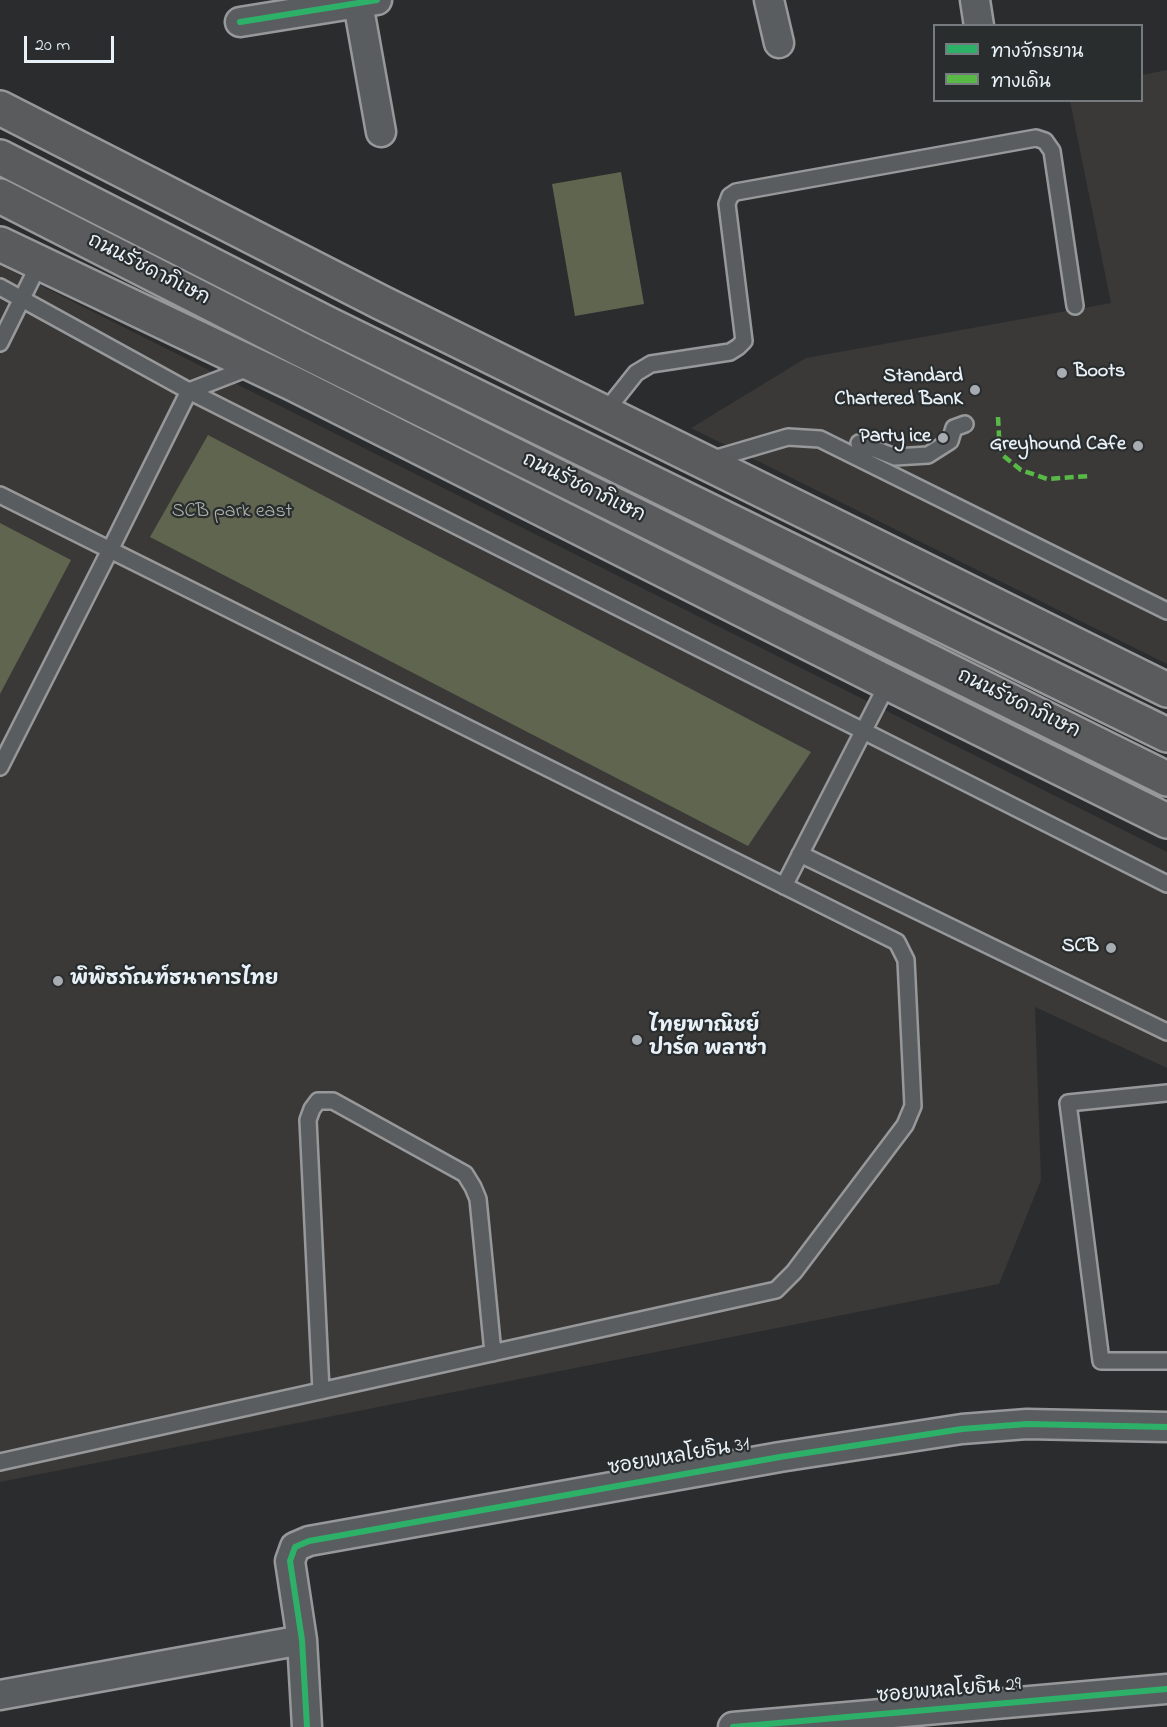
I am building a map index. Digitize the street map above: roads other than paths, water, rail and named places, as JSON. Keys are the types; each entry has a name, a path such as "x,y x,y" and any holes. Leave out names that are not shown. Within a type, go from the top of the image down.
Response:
{"main road":[{"path":"0,108 382,303 1167,690"},
{"name":"ถนนรัชดาภิเษก","path":"0,157 326,323 1167,735"},
{"name":"ถนนรัชดาภิเษก","path":"0,196 309,353 1167,779"},
{"name":"ถนนรัชดาภิเษก","path":"0,244 294,384 1167,821"}],"street":[{"path":"770,0 779,43"},
{"path":"975,0 979,24"},
{"path":"240,22 368,2 381,132"},
{"name":"ซอยพหลโยธิน 31","path":"302,1640 290,1561 296,1547 309,1541 780,1457 962,1429 1027,1424 1167,1427"},
{"path":"0,1695 302,1640 307,1727"},
{"name":"ซอยพหลโยธิน 29","path":"734,1727 1167,1689"}],"lane":[{"path":"605,412 636,373 651,364 730,352 744,341 727,204 730,196 736,192 1036,138 1046,141 1052,151 1075,306"},
{"path":"0,343 39,264"},
{"path":"0,287 189,391 1167,884"},
{"path":"0,767 189,391 254,366"},
{"path":"859,442 895,457 928,455 950,441 954,428 965,424"},
{"path":"705,462 788,437 820,439 1167,611"},
{"path":"0,495 897,942 906,960 913,1106 905,1125 794,1272 776,1290 0,1462"},
{"path":"784,886 888,683"},
{"path":"800,854 1167,1032"},
{"path":"1167,1093 1068,1103 1101,1361 1167,1361"},
{"path":"321,1391 308,1120 318,1101 333,1101 465,1174 478,1199 493,1353"}],"place":[{"name":"Boots","path":"1062,373"},
{"name":"Standard Chartered BanK","path":"975,390"},
{"name":"Party ice","path":"943,438"},
{"name":"Greyhound Cafe","path":"1138,446"},
{"name":"SCB","path":"1111,948"},
{"name":"พิพิธภัณฑ์ธนาคารไทย","path":"58,981"},
{"name":"ไทยพาณิชย์ ปาร์ค พลาซ่า","path":"637,1040"}],"park label":[{"name":"SCB park east","path":"232,513"}]}
